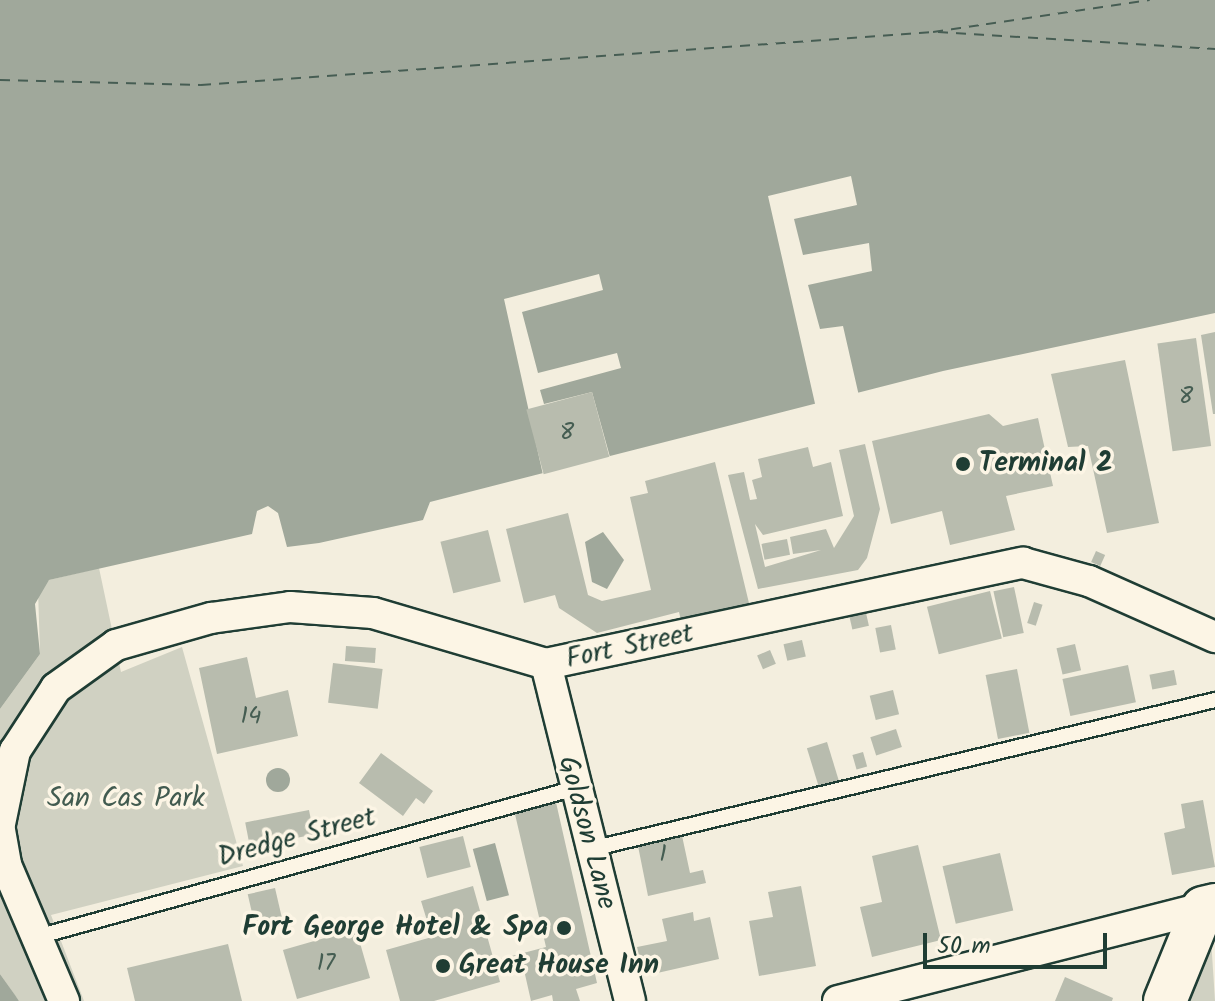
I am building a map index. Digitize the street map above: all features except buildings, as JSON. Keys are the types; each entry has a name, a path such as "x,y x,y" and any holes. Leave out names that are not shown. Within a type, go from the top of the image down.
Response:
{"main road":[{"path":"1165,1001 1209,906"}],"street":[{"name":"Fort Street","path":"0,824 15,751 56,688 116,645 166,628 290,607 336,609 546,664 1023,563 1089,581 1215,637"},
{"name":"Goldson Lane","path":"546,664 572,789 591,849 630,1001"},
{"path":"0,830 37,937 64,1001"},
{"path":"838,1001 1209,906"}],"lane":[{"path":"591,849 1215,700"},
{"name":"Dredge Street","path":"37,937 572,789"}],"green space":[{"name":"San Cas Park","path":"99,568 121,672 182,647 243,866 51,915 84,1001 19,1001 0,974 0,709 40,654 38,589 49,580"},
{"path":"1211,938 1215,1001 1179,1001"}],"shaded area":[{"path":"0,0 1215,0 1215,313 943,371 430,502 423,520 319,543 287,547 278,513 268,506 257,511 252,534 49,580 35,604 40,654 0,709"},
{"path":"603,532 624,560 607,589 592,582 585,542"},
{"path":"278,768 289,775 290,780 283,791 278,792 267,785 266,780 273,769"},
{"path":"495,843 509,895 487,901 473,849"},
{"path":"0,974 15,995 19,1001 0,1001"}],"pier":[{"path":"851,176 857,205 794,219 803,255 869,243 872,271 808,285 820,329 843,326 859,396 816,408 768,196"},
{"path":"599,274 603,290 522,312 538,373 617,353 621,368 540,390 544,404 592,392 610,457 543,475 504,299"}],"ferry route":[{"path":"0,80 201,85 933,32 1150,0"},
{"path":"938,32 1215,49"}],"place":[{"name":"Terminal 2","path":"963,464"},
{"name":"Fort George Hotel & Spa","path":"564,928"},
{"name":"Great House Inn","path":"443,966"}]}
